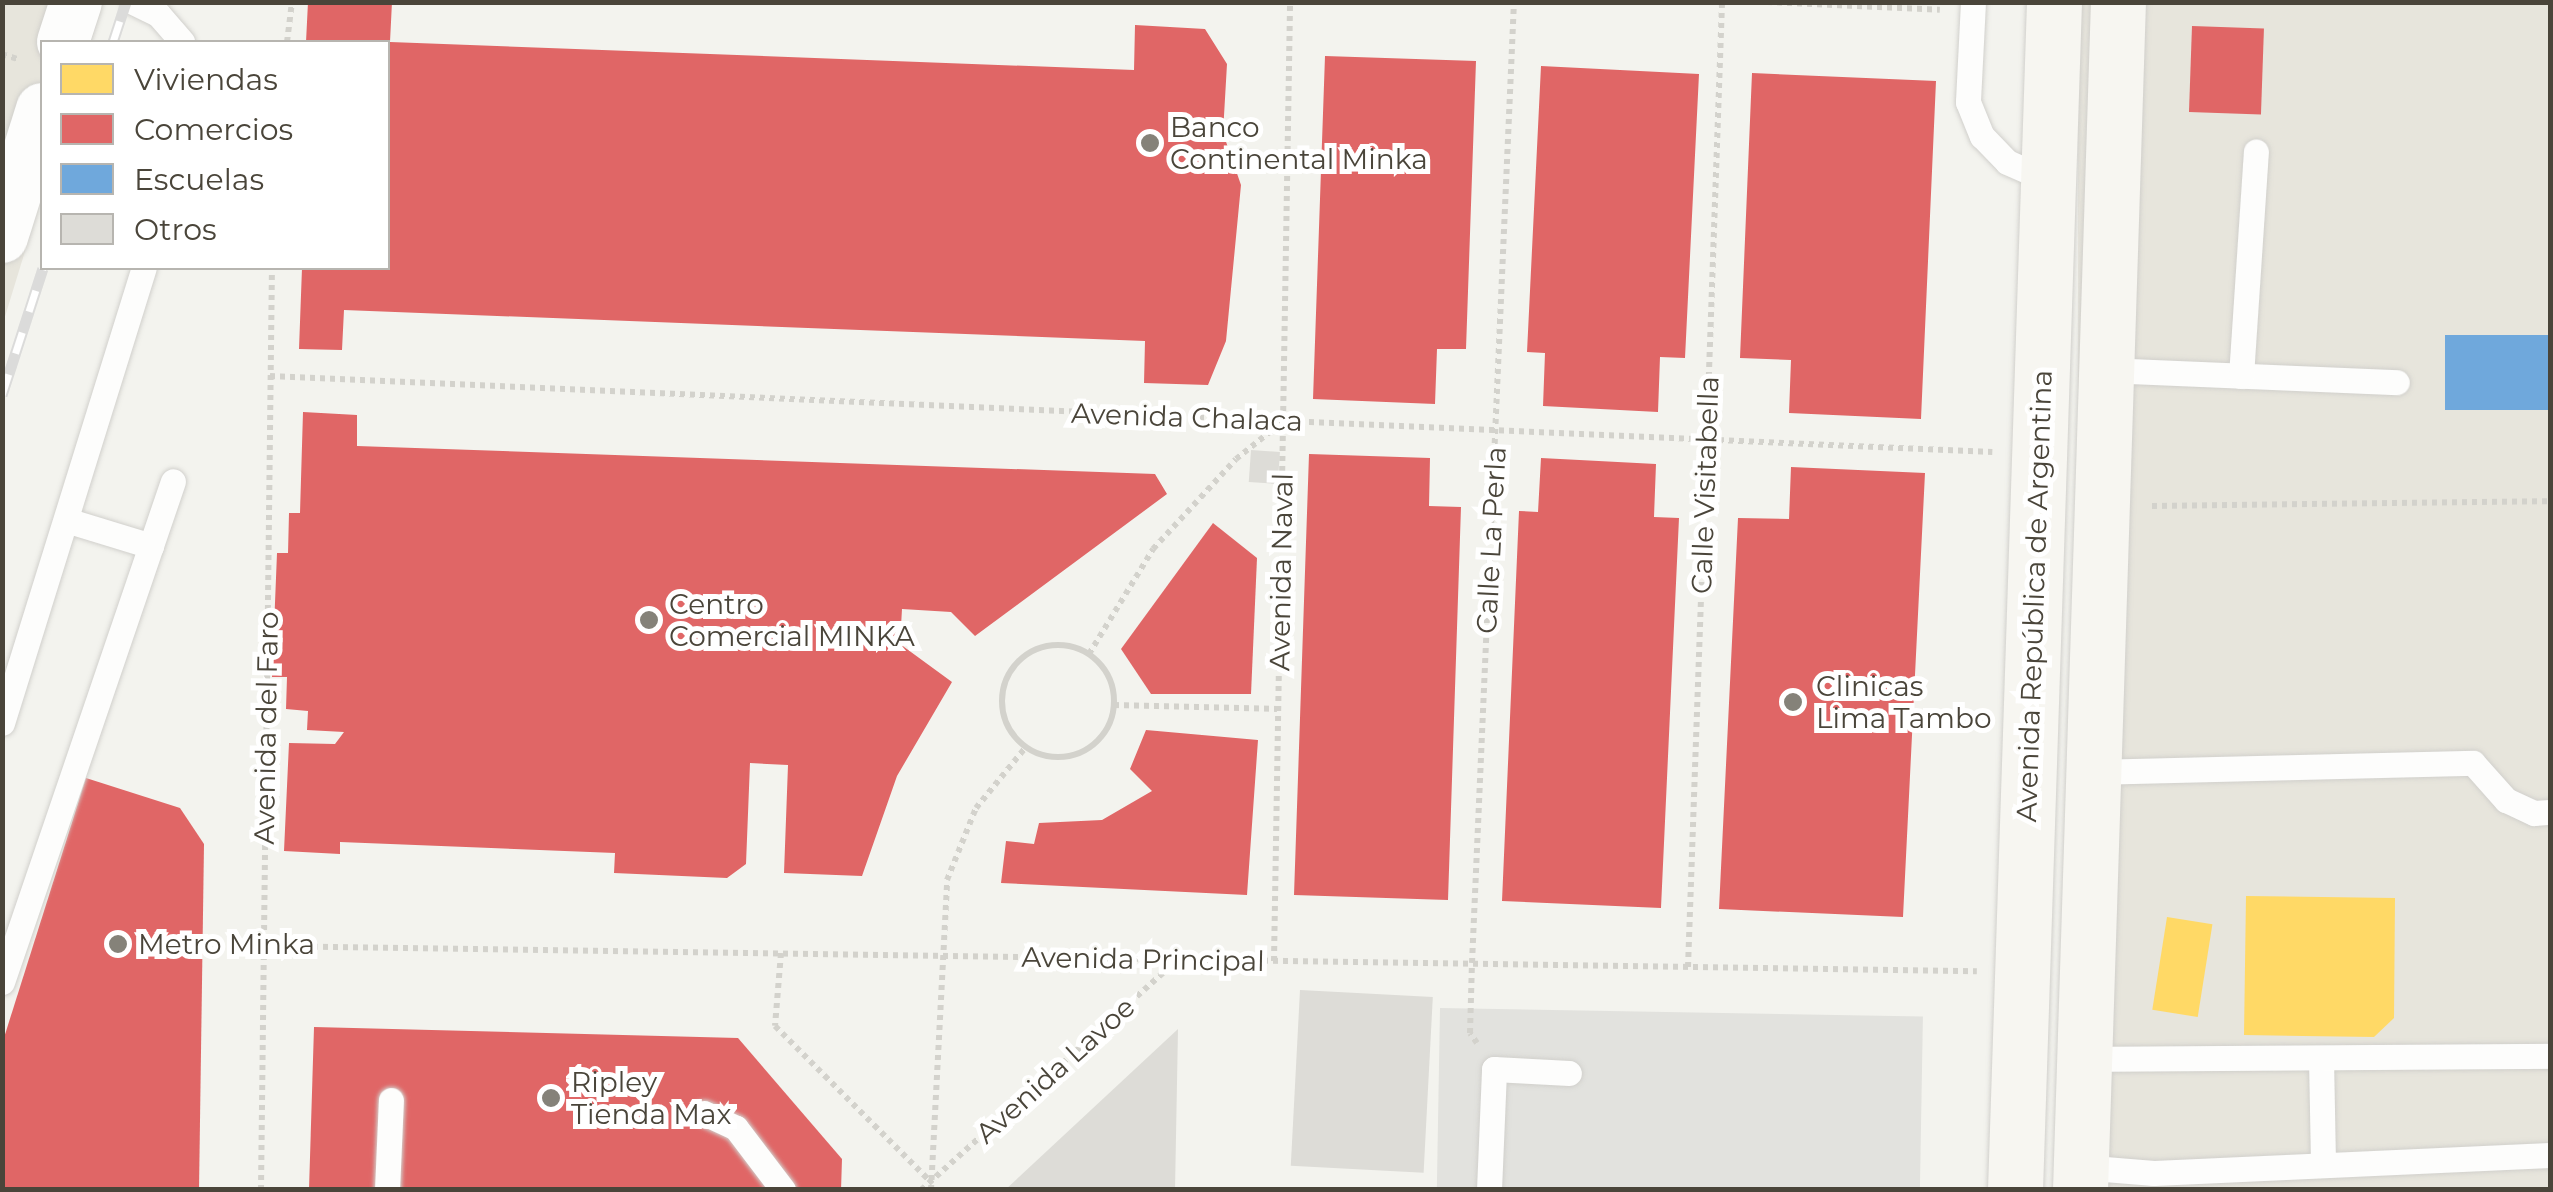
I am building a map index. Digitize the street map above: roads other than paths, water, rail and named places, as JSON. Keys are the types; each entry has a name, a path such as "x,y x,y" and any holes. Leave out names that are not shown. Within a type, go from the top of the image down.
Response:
{"main road":[{"name":"Avenida República de Argentina","path":"2015,1190 2054,2"},
{"path":"2080,1178 2118,2"}],"street":[{"path":"64,40 76,2"},
{"path":"2,237 40,115"}],"lane":[{"path":"132,2 158,14 180,40"},
{"path":"1972,7 1968,102 1982,136 2007,162 2048,180"},
{"path":"2241,376 2256,151"},
{"path":"2,723 143,270"},
{"path":"2106,370 2397,382"},
{"path":"2,982 173,481"},
{"path":"66,520 150,546"},
{"path":"2093,772 2472,764 2506,800 2534,813 2550,812"},
{"path":"2084,1060 2550,1056"},
{"path":"2321,1058 2322,1166"},
{"path":"1489,1190 1494,1070 1568,1073"},
{"path":"387,1190 391,1100"},
{"path":"704,1113 736,1128 783,1190"},
{"path":"2080,1178 2550,1155"}],"railway":[{"path":"114,40 126,2"},
{"path":"2,395 42,270"}],"place":[{"name":"Banco Continental Minka","path":"1150,143"},
{"name":"Centro Comercial MINKA","path":"649,620"},
{"name":"Clinicas Lima Tambo","path":"1793,702"},
{"name":"Metro Minka","path":"118,944"},
{"name":"Ripley Tienda Max","path":"551,1098"}]}
